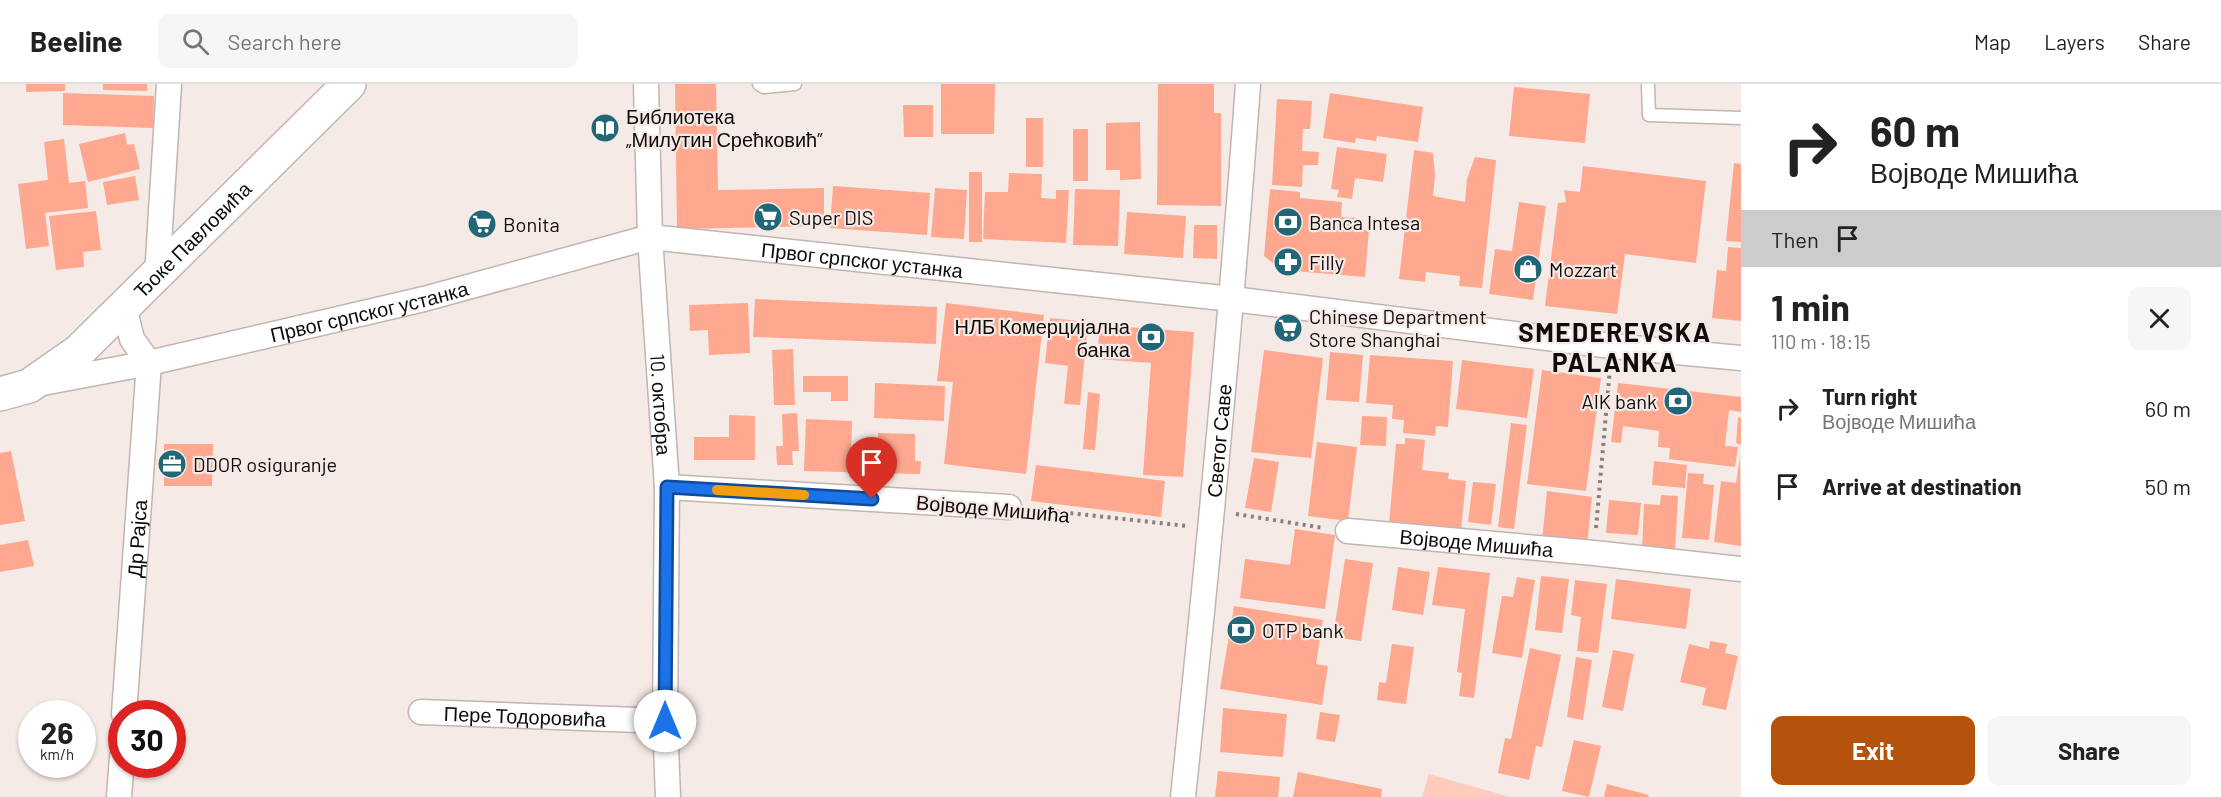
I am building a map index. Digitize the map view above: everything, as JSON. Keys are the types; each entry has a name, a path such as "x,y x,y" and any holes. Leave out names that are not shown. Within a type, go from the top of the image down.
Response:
{"main road":[{"name":"Ђоке Павловића","path":"15,390 79,351 349,84"}],"street":[{"path":"157,276 169,84"},
{"name":"10. октобра","path":"646,84 650,237 667,487 665,721 668,797"},
{"name":"Светог Саве","path":"1183,797 1212,520 1248,84"},
{"name":"Првог српског устанка","path":"15,390 149,363 424,299 650,237 1232,299 1612,346 1741,358"},
{"path":"124,307 132,339 149,363"},
{"name":"Др Рајса","path":"125,700 149,363"},
{"name":"Војводе Мишића","path":"667,487 1009,507"},
{"name":"Војводе Мишића","path":"1348,531 1741,569"},
{"name":"Пере Тодоровића","path":"421,712 665,721"},
{"path":"119,797 120,778"}],"lane":[{"path":"759,84 764,87 795,84"},
{"path":"1648,84 1649,115 1741,118"}],"path":[{"path":"1594,553 1612,346"},
{"name":"Војводе Мишића","path":"1009,507 1348,531"}],"shaded area":[{"path":"1429,774 1510,797 1422,797"}],"building":[{"path":"26,84 65,84 65,91 26,92"},
{"path":"103,84 147,84 147,91 103,90"},
{"path":"675,84 716,84 718,190 824,188 824,226 677,229"},
{"path":"941,84 995,84 994,134 941,134"},
{"path":"1158,84 1214,84 1214,113 1221,113 1221,206 1157,205"},
{"path":"1514,87 1590,94 1585,143 1509,136"},
{"path":"63,93 154,96 153,128 63,125"},
{"path":"1330,93 1423,107 1418,142 1377,136 1376,141 1356,138 1355,143 1323,138"},
{"path":"1277,99 1312,101 1310,129 1303,129 1302,151 1319,152 1318,165 1303,165 1302,187 1272,185"},
{"path":"903,105 933,105 933,137 904,137"},
{"path":"1026,118 1043,118 1043,167 1026,167"},
{"path":"1140,122 1141,179 1120,180 1120,170 1106,170 1106,123"},
{"path":"1073,129 1088,129 1088,181 1073,181"},
{"path":"125,133 127,145 134,144 140,169 88,182 79,144"},
{"path":"64,139 69,183 85,181 88,208 45,213 49,246 26,249 18,184 48,180 44,142"},
{"path":"1337,147 1387,154 1383,182 1355,178 1352,199 1337,197 1339,190 1331,189"},
{"path":"1414,150 1433,153 1435,175 1433,196 1465,202 1467,179 1475,157 1496,160 1482,288 1459,286 1460,276 1426,272 1425,282 1399,279"},
{"path":"1734,163 1741,164 1741,242 1726,241"},
{"path":"1583,166 1706,181 1696,263 1625,254 1617,314 1545,306 1558,203 1566,202 1564,190 1580,192"},
{"path":"969,172 982,172 982,242 969,242"},
{"path":"1009,173 1042,174 1041,198 1056,199 1056,190 1069,190 1066,243 983,239 985,192 1008,192"},
{"path":"135,176 139,200 107,205 103,182"},
{"path":"833,186 930,193 927,235 830,228"},
{"path":"935,188 967,190 964,239 931,237"},
{"path":"1075,189 1120,190 1118,246 1073,245"},
{"path":"1270,189 1300,192 1300,198 1342,202 1341,217 1358,218 1357,229 1369,231 1365,277 1282,270 1264,256"},
{"path":"1519,202 1546,206 1533,300 1489,294 1495,249 1512,251"},
{"path":"96,211 101,250 83,252 84,267 56,270 49,216"},
{"path":"1127,212 1186,216 1183,258 1124,254"},
{"path":"1194,225 1217,225 1217,259 1193,258"},
{"path":"1728,247 1741,248 1741,321 1712,318 1717,270 1726,271"},
{"path":"755,299 937,307 936,344 753,337"},
{"path":"748,303 750,353 709,355 708,330 690,331 689,305"},
{"path":"946,303 1044,315 1026,474 944,464 953,382 937,381"},
{"path":"1050,318 1088,322 1080,405 1064,404 1068,366 1045,363"},
{"path":"1100,325 1194,332 1183,477 1143,475 1151,363 1097,359"},
{"path":"793,349 795,405 774,405 772,350"},
{"path":"1264,350 1323,358 1311,458 1251,452"},
{"path":"1330,352 1363,355 1359,402 1326,400"},
{"path":"1370,355 1453,361 1448,427 1436,426 1435,436 1403,433 1404,420 1392,419 1393,405 1366,403"},
{"path":"1462,360 1534,369 1527,418 1456,409"},
{"path":"1542,370 1601,378 1586,491 1527,484"},
{"path":"803,376 848,376 848,401 831,401 831,392 803,392"},
{"path":"875,383 945,386 944,421 874,418"},
{"path":"1618,383 1741,397 1741,412 1729,410 1725,446 1738,447 1735,467 1669,459 1670,448 1658,447 1659,431 1623,426 1621,443 1611,442"},
{"path":"1088,392 1100,394 1095,450 1083,449"},
{"path":"797,413 799,451 792,451 793,465 777,465 776,446 783,446 782,414"},
{"path":"729,415 755,416 755,460 694,460 694,437 729,437"},
{"path":"1362,416 1387,417 1386,446 1360,445"},
{"path":"1738,417 1741,418 1741,445 1736,443"},
{"path":"806,419 852,421 851,453 878,454 878,433 915,434 915,461 921,461 920,474 804,471"},
{"path":"1511,423 1527,425 1514,529 1498,527"},
{"path":"1405,438 1425,440 1422,470 1449,473 1448,479 1466,481 1461,530 1389,524 1396,444 1405,444"},
{"path":"1317,442 1357,447 1348,521 1308,516"},
{"path":"164,444 213,444 212,486 164,486"},
{"path":"11,451 25,521 0,525 0,453"},
{"path":"1740,457 1741,546 1714,542 1721,481 1736,483"},
{"path":"1254,458 1279,462 1271,512 1245,508"},
{"path":"1654,461 1687,465 1685,488 1652,485"},
{"path":"1036,465 1165,481 1161,517 1031,501"},
{"path":"1688,473 1704,474 1703,484 1714,485 1709,540 1682,538"},
{"path":"1473,482 1496,484 1491,525 1468,522"},
{"path":"1547,491 1592,497 1587,546 1542,541"},
{"path":"1661,495 1678,496 1675,552 1642,551 1644,504 1660,505"},
{"path":"1609,500 1641,503 1638,535 1606,533"},
{"path":"1295,529 1335,535 1325,609 1240,598 1245,559 1290,565"},
{"path":"28,540 34,566 0,572 0,545"},
{"path":"1345,559 1373,563 1361,641 1333,637"},
{"path":"1398,567 1430,572 1423,615 1392,610"},
{"path":"1438,567 1490,573 1474,698 1459,696 1462,673 1457,672 1465,609 1432,605"},
{"path":"1541,576 1569,579 1562,633 1535,630"},
{"path":"1517,577 1535,580 1522,658 1492,653 1502,596 1513,597"},
{"path":"1616,579 1691,589 1686,629 1611,619"},
{"path":"1575,580 1607,584 1598,653 1577,651 1581,617 1571,615"},
{"path":"1234,606 1323,620 1316,664 1328,666 1322,705 1220,689"},
{"path":"1710,641 1727,644 1725,653 1738,656 1726,710 1702,705 1706,688 1680,682 1689,644 1709,649"},
{"path":"1392,644 1414,647 1406,704 1377,700 1379,682 1386,683"},
{"path":"1530,648 1561,655 1542,747 1536,746 1529,780 1498,773 1505,738 1511,739"},
{"path":"1613,650 1634,654 1623,711 1602,707"},
{"path":"1576,657 1592,660 1583,720 1567,717"},
{"path":"1223,708 1287,714 1283,757 1220,752"},
{"path":"1320,712 1340,715 1335,742 1316,739"},
{"path":"1574,740 1601,746 1589,797 1562,791"},
{"path":"1218,771 1280,777 1278,797 1215,797"},
{"path":"1298,772 1382,789 1381,797 1293,797"},
{"path":"1607,784 1649,795 1648,797 1604,797"}],"slow traffic":[{"path":"717,490 804,495"}],"place":[{"name":"Библиотека „Милутин Срећковић”","path":"605,128"},
{"name":"Super DIS","path":"768,217"},
{"name":"Banca Intesa","path":"1288,222"},
{"name":"Bonita","path":"482,224"},
{"name":"Filly","path":"1288,262"},
{"name":"Mozzart","path":"1528,269"},
{"name":"Chinese Department Store Shanghai","path":"1288,328"},
{"name":"НЛБ Комерцијална банка","path":"1151,337"},
{"name":"AIK bank","path":"1678,401"},
{"name":"DDOR osiguranje","path":"172,464"},
{"name":"OTP bank","path":"1241,630"}],"district":[{"name":"SMEDEREVSKA PALANKA","path":"1615,346"}],"route":[{"path":"665,721 667,487 872,499"}]}
